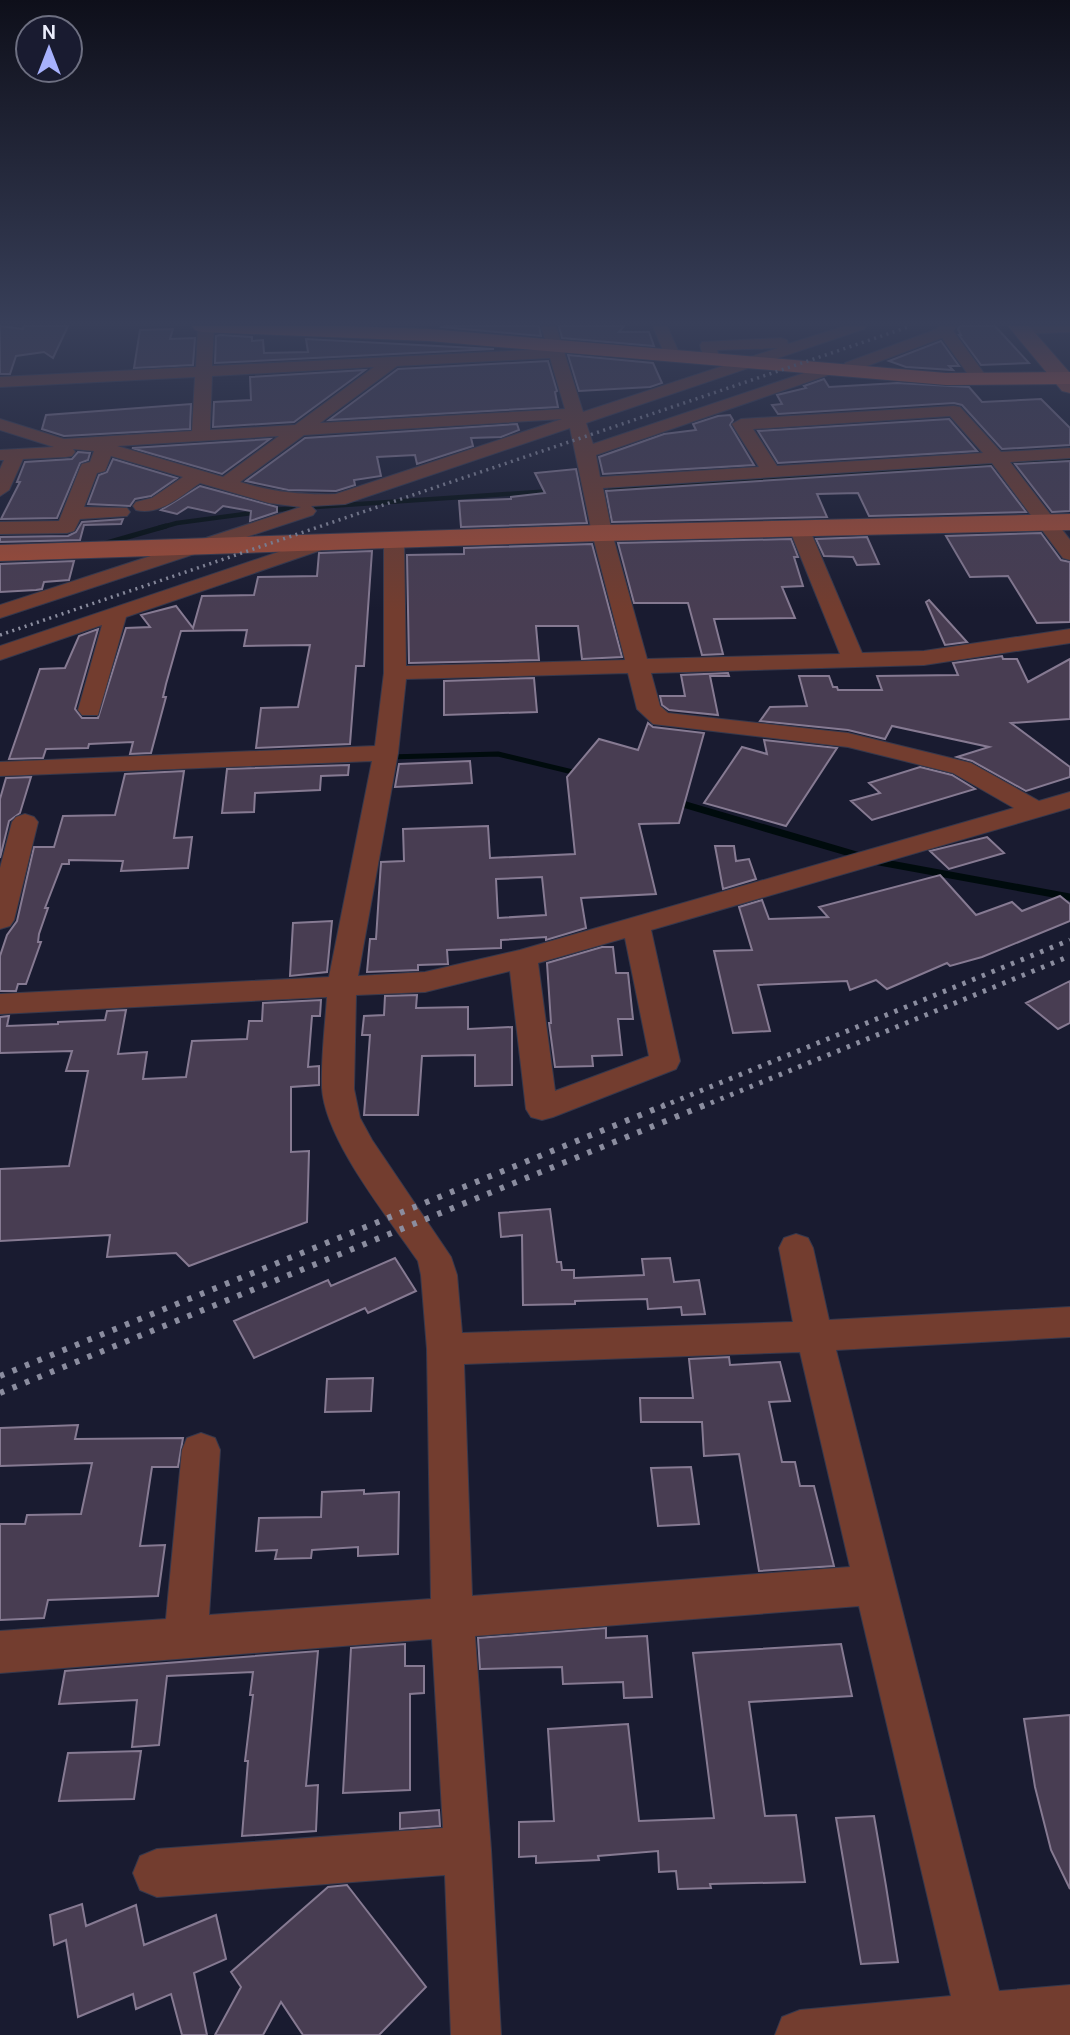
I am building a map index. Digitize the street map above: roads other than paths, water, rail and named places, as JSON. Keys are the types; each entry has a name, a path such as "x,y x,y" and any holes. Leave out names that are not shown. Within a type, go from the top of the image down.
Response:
{"street":[{"path":"201,435 202,421"},
{"path":"226,484 313,421"},
{"path":"0,490 8,454 76,452 95,446 201,435 486,421"},
{"path":"0,424 62,443 95,446 285,500 317,502 338,500 411,468 564,421"},
{"path":"578,421 602,533 649,709 661,719 848,740 962,768 1036,810"},
{"path":"586,452 676,421"},
{"path":"739,421 771,471"},
{"path":"741,424 791,421"},
{"path":"963,421 1058,522 1070,554"},
{"path":"0,528 68,527 89,468 98,467 95,446"},
{"path":"593,484 771,471 999,461 1070,453"},
{"path":"144,506 159,502 199,475"},
{"path":"0,612 306,511"},
{"path":"72,513 120,512"},
{"path":"0,553 602,533 1058,522"},
{"path":"799,528 853,659"},
{"path":"394,540 395,673 385,757 342,986 338,1089 344,1118 360,1148 434,1257 439,1275 445,1349 452,1615 468,1850 476,2035"},
{"path":"0,653 323,543"},
{"path":"90,710 116,614"},
{"path":"395,673 924,658 1070,636"},
{"path":"0,769 385,757"},
{"path":"0,1003 425,982 523,958 1070,800"},
{"path":"0,920 25,822"},
{"path":"523,958 542,1109 665,1061 636,924"},
{"path":"796,1248 814,1336 981,2018"},
{"path":"445,1349 814,1336 1070,1322"},
{"path":"186,1637 201,1450"},
{"path":"0,1652 452,1615 874,1585"},
{"path":"157,1872 468,1850"},
{"path":"800,2035 1070,2010"}],"waterway":[{"path":"610,488 1070,458"},
{"path":"271,510 552,491"},
{"path":"159,528 259,512"},
{"path":"159,528 166,526"},
{"path":"103,544 159,528"},
{"path":"389,757 498,754 581,774"},
{"path":"676,802 860,856"},
{"path":"874,861 1070,897"}],"railway":[{"path":"0,635 631,421"},
{"path":"661,1107 1070,940"},
{"path":"701,1107 1070,956"},
{"path":"0,1376 665,1105"},
{"path":"0,1393 705,1105"}]}
